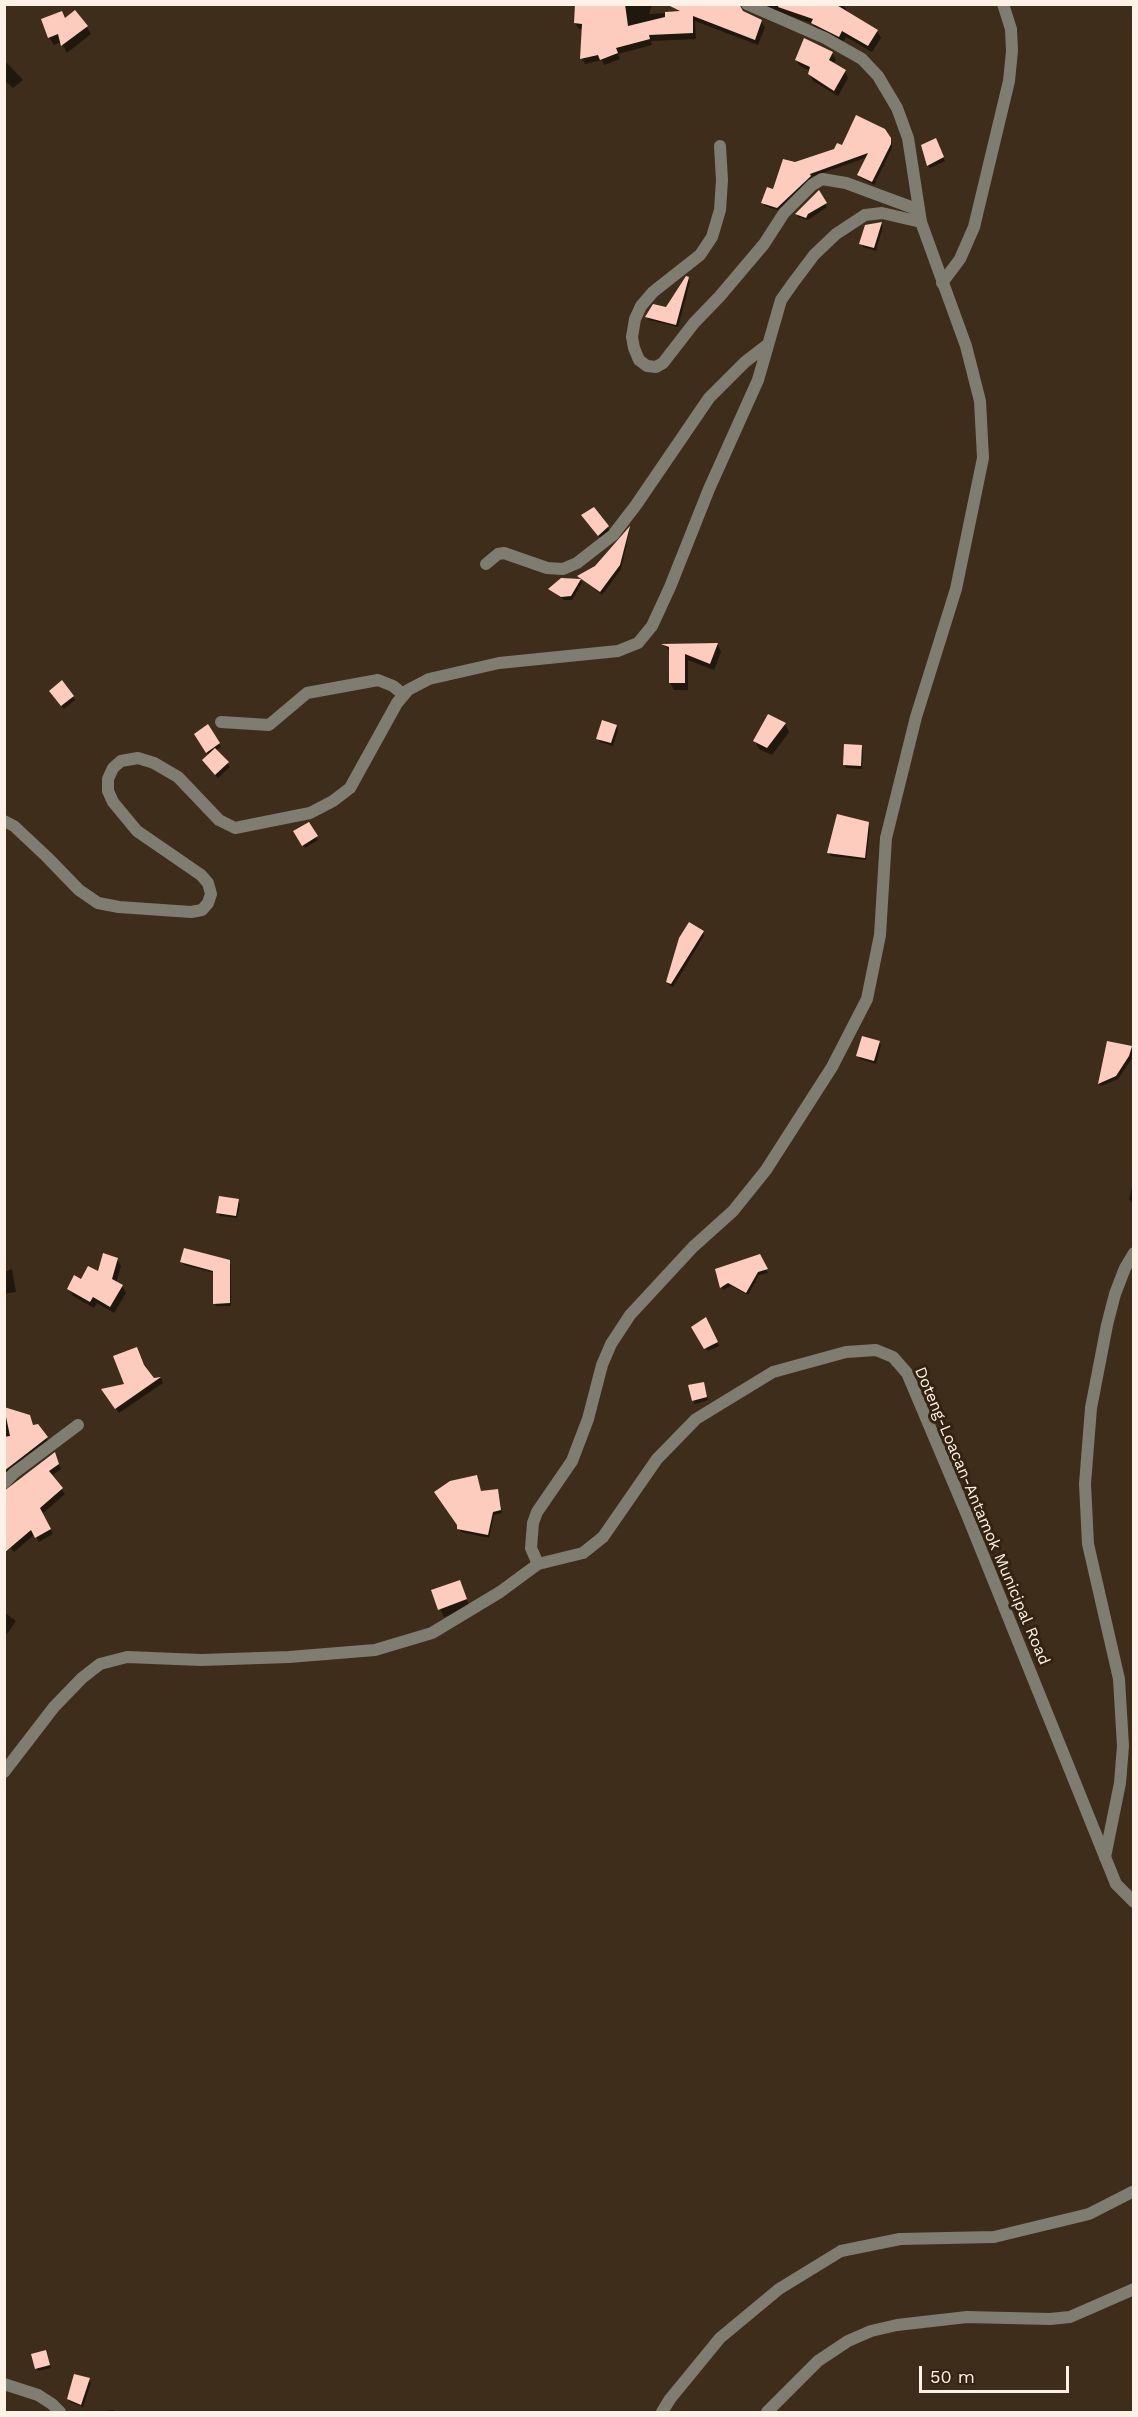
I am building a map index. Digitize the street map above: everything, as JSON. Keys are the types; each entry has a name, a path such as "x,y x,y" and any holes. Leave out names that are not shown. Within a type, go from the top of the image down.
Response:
{"street":[{"path":"4,1772 54,1707 82,1678 100,1664 127,1657 201,1660 289,1657 375,1650 432,1633 500,1592 538,1564 531,1548 533,1523 537,1512 572,1461 588,1419 602,1365 611,1344 630,1315 693,1247 733,1211 766,1170 832,1067 867,999 880,935 886,838 916,717 956,588 983,458 980,401 966,346 920,216 908,138 897,108 878,76 862,60 825,38 747,4"},
{"path":"942,283 960,259 974,227 1009,81 1012,51 1011,29 1003,4"},
{"path":"720,146 721,200 712,237 692,262 653,292 641,306 635,320 632,337 634,348 639,360 647,366 656,367 663,363 694,323 764,244 784,213 812,185 822,179 846,183 920,216"},
{"path":"4,821 14,826 79,890 98,903 119,908 191,912 202,910 211,894 208,884 201,875 137,831 113,802 108,791 108,779 113,768 120,761 138,758 154,763 178,777 219,820 235,828 310,813 333,801 350,788 408,690 429,680 499,663 618,651 638,643 652,626 670,587 709,489 758,380 781,300 814,255 836,234 865,215 882,213 920,216"},
{"path":"486,564 504,553 548,568 563,569 577,563 613,535 709,398 745,362 767,345"},
{"path":"221,722 269,725 307,693 378,681 393,686 404,695"},
{"path":"1105,1857 1120,1783 1123,1746 1119,1679 1088,1544 1085,1484 1091,1408 1107,1325 1115,1294 1125,1268 1134,1253"},
{"name":"Doteng-Loacan-Antamok Municipal Road","path":"538,1564 583,1553 603,1537 657,1459 696,1419 773,1372 846,1352 876,1350 893,1357 907,1373 963,1504 1116,1884 1134,1902"},
{"path":"4,1483 78,1425"},
{"path":"662,2412 720,2338 779,2289 840,2251 900,2239 994,2237 1089,2214 1134,2191"},
{"path":"767,2412 818,2361 848,2341 871,2331 897,2325 967,2317 1050,2319 1070,2317 1134,2289"},
{"path":"4,2384 38,2395 60,2412"}],"building":[{"path":"575,4 625,4 628,26 665,17 665,12 680,11 666,4 739,4 743,11 762,20 755,40 693,16 693,33 649,35 650,39 616,48 618,53 600,60 598,55 580,59 582,24 574,23"},
{"path":"779,4 835,4 878,30 868,46 842,31 839,37 811,23 813,19 778,7"},
{"path":"75,10 88,26 61,46 58,34 48,38 41,19 62,11 65,18"},
{"path":"804,38 833,52 829,60 846,70 834,91 808,74 810,67 795,60"},
{"path":"856,115 885,129 891,138 891,144 872,182 857,175 868,153 810,174 811,176 777,208 761,203 767,187 773,189 783,159 795,162 834,149 837,143 842,145"},
{"path":"936,138 944,157 927,166 921,145"},
{"path":"819,190 827,203 808,214 806,218 795,214"},
{"path":"882,222 874,248 859,244 865,225"},
{"path":"686,276 689,277 676,325 645,317 653,304 666,307"},
{"path":"594,507 609,526 598,536 581,515"},
{"path":"630,526 620,565 600,592 577,576 595,566"},
{"path":"561,578 581,579 571,596 561,597 548,589"},
{"path":"718,643 710,664 685,654 685,683 669,683 669,647 661,644"},
{"path":"62,680 74,696 61,706 49,691"},
{"path":"768,714 786,723 767,748 753,741"},
{"path":"602,720 617,725 611,743 596,739"},
{"path":"208,724 220,743 206,753 194,734"},
{"path":"844,744 862,745 861,766 843,765"},
{"path":"215,748 229,762 215,775 202,760"},
{"path":"837,814 869,822 865,858 827,853"},
{"path":"309,822 318,836 302,846 293,831"},
{"path":"689,922 704,931 671,984 666,982 679,938"},
{"path":"862,1036 880,1041 874,1061 856,1056"},
{"path":"1107,1041 1132,1046 1129,1056 1116,1076 1098,1084"},
{"path":"219,1196 239,1199 236,1216 216,1213"},
{"path":"184,1248 230,1260 230,1303 213,1304 213,1271 180,1262"},
{"path":"103,1253 118,1258 112,1279 123,1285 110,1307 93,1297 90,1302 67,1289 74,1275 81,1279 88,1266 98,1271"},
{"path":"760,1254 768,1269 758,1272 746,1293 728,1283 720,1288 715,1269"},
{"path":"706,1317 718,1342 704,1349 691,1327"},
{"path":"137,1347 144,1365 154,1378 161,1377 115,1409 101,1389 124,1384 113,1356"},
{"path":"704,1382 707,1397 692,1401 688,1385"},
{"path":"4,1407 30,1415 33,1425 38,1424 48,1437 4,1471 4,1437 10,1436"},
{"path":"55,1452 59,1464 49,1471 63,1488 40,1508 51,1529 35,1538 31,1530 4,1553 4,1491"},
{"path":"477,1475 481,1491 498,1489 501,1510 493,1512 488,1535 457,1529 457,1525 434,1492 450,1481"},
{"path":"460,1580 467,1599 438,1610 431,1590"},
{"path":"46,2350 50,2365 35,2369 31,2354"},
{"path":"74,2374 90,2378 81,2405 67,2399"}]}
